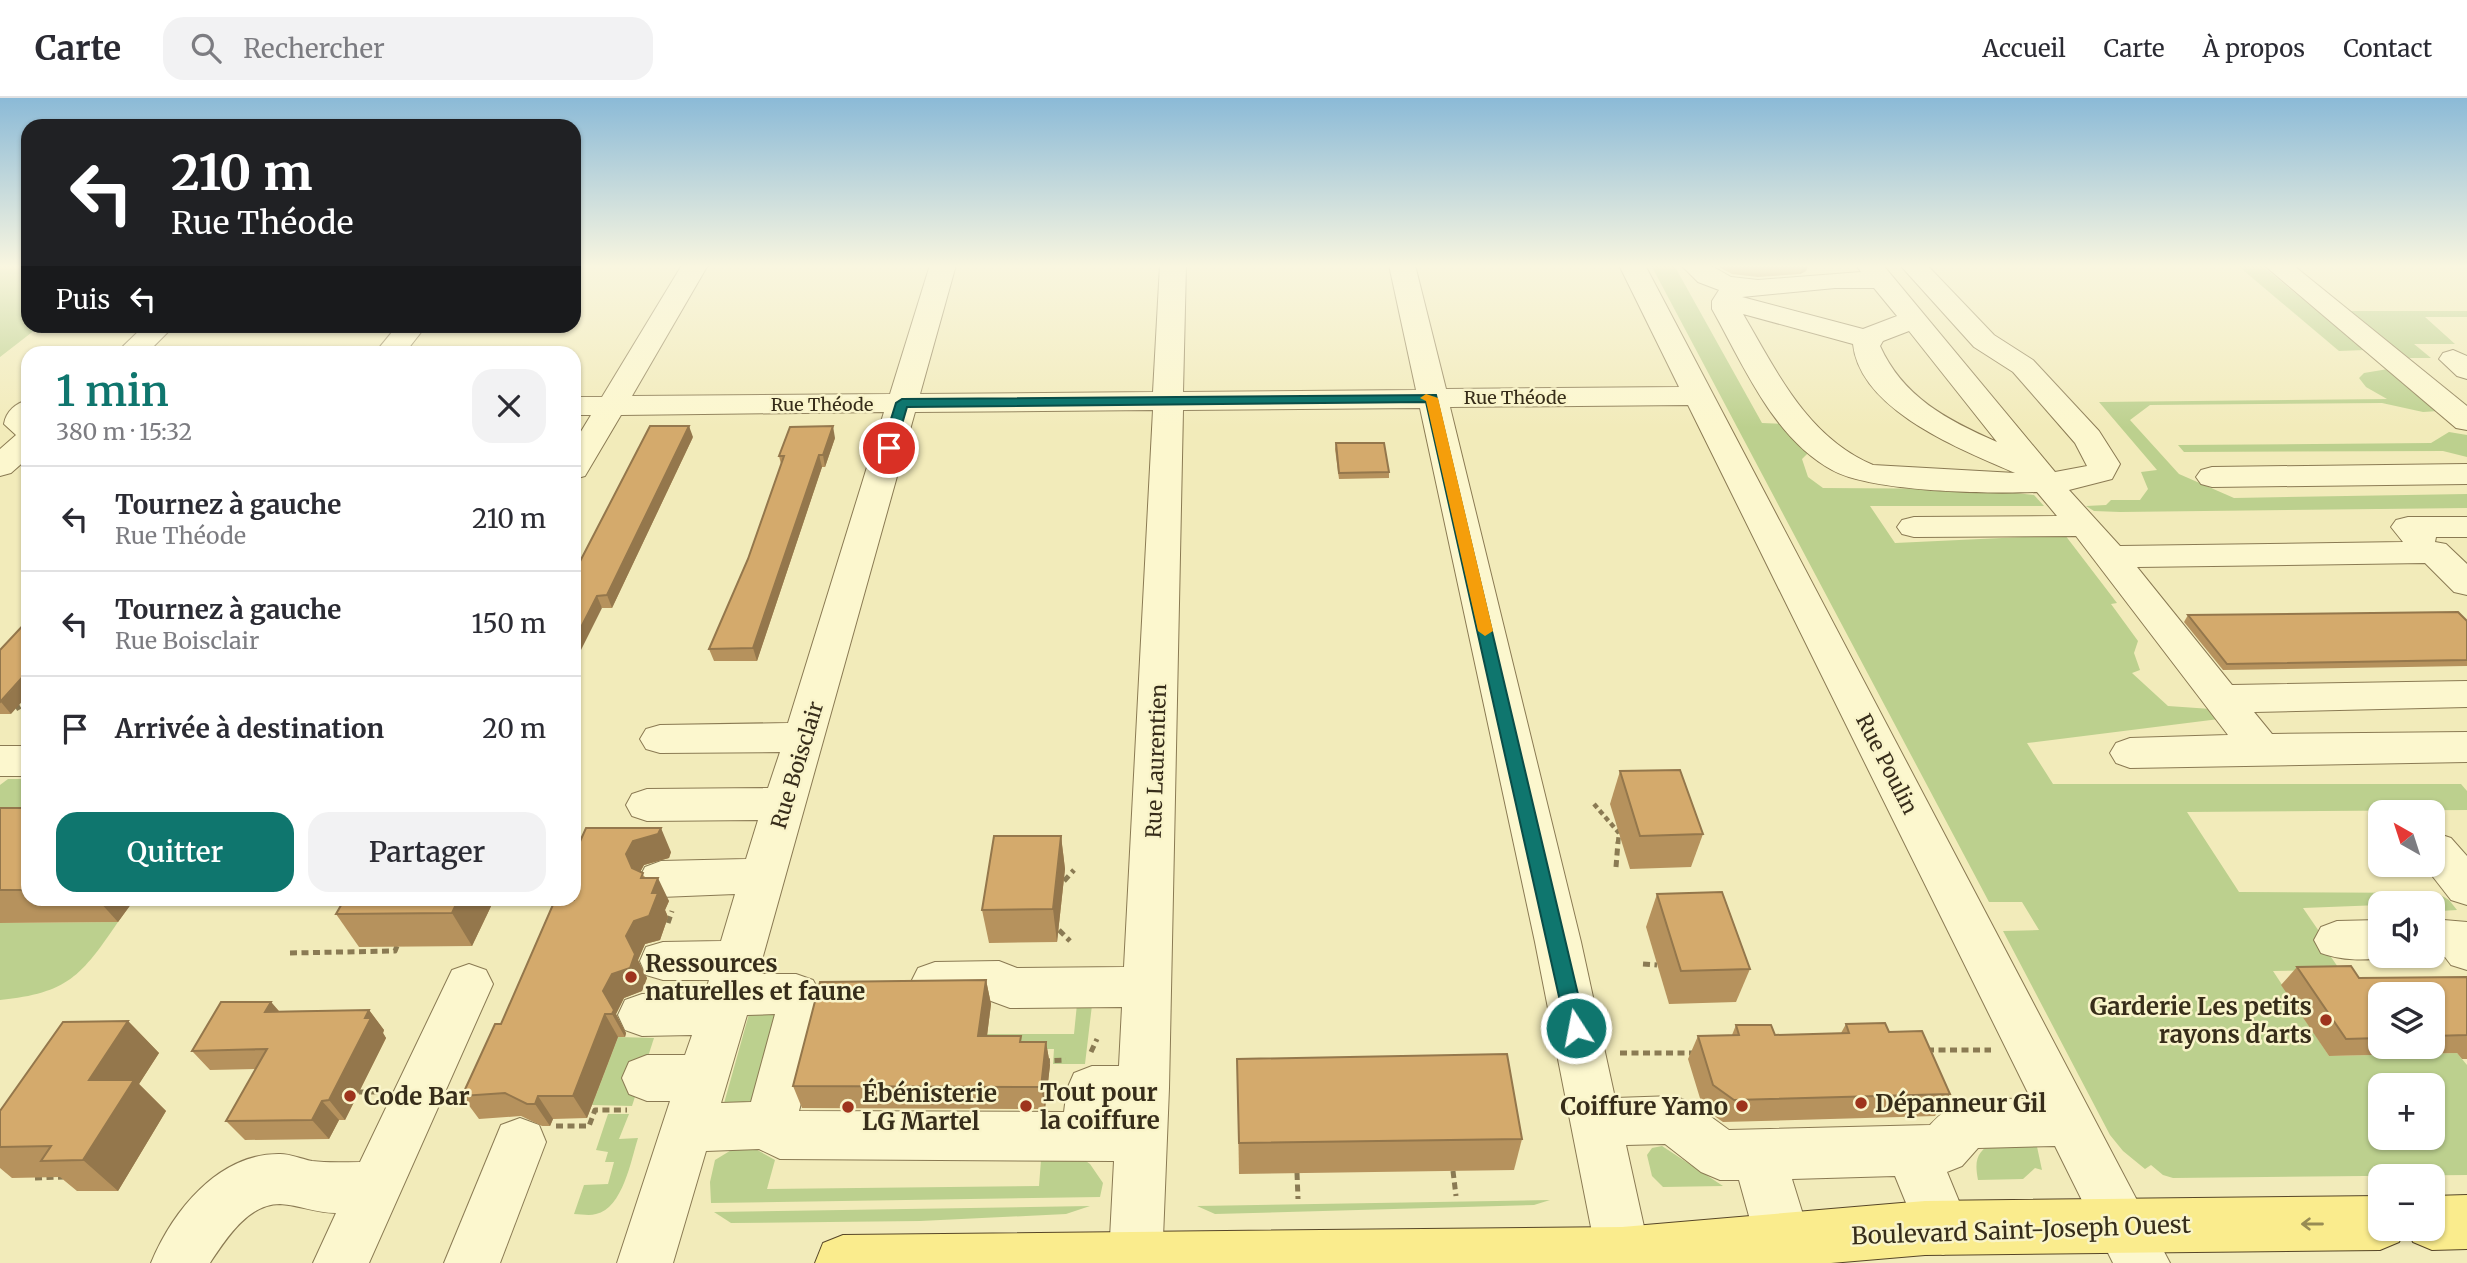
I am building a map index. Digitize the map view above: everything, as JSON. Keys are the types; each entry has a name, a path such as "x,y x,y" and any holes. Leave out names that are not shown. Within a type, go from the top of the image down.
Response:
{"main road":[{"path":"2445,1223 2467,1222"},
{"name":"Boulevard Saint-Joseph Ouest","path":"843,1263 1137,1257 1203,1260 1487,1259 1764,1254 1943,1228 2132,1244 2368,1224"}],"street":[{"path":"581,457 663,319"},
{"name":"Rue Boisclair","path":"645,1263 764,876 927,319"},
{"name":"Rue Laurentien","path":"1137,1257 1171,319"},
{"path":"1414,319 1581,1054 1622,1255"},
{"name":"Rue Poulin","path":"1661,319 2132,1244"},
{"path":"1732,319 1794,418 1821,449 1842,464 1868,474 2090,479 2101,472 2104,464 2088,438 2022,366 1984,341 1963,319"},
{"path":"1795,319 1821,324 1867,340"},
{"path":"1821,324 1822,319"},
{"path":"1877,319 1867,340 1870,358 1905,405 1917,414 2042,477"},
{"path":"1914,319 2042,477 2087,526 2262,749"},
{"path":"2343,319 2467,421"},
{"path":"138,346 152,333"},
{"name":"Rue Théode","path":"581,406 1701,396"},
{"path":"0,466 21,422"},
{"path":"2212,477 2467,474"},
{"path":"1914,527 2087,526"},
{"path":"2467,527 2407,527 2467,584"},
{"path":"2112,557 2434,552"},
{"path":"2401,667 2428,695"},
{"path":"2222,699 2467,695"},
{"path":"660,739 805,737"},
{"path":"2130,753 2467,747"},
{"path":"0,761 21,761"},
{"path":"648,805 785,804"},
{"path":"2445,861 2467,887"},
{"path":"661,879 764,876"},
{"path":"2445,938 2457,938 2467,951"},
{"path":"663,961 730,989"},
{"path":"889,982 999,981 1010,988 1147,987"},
{"path":"341,1263 469,984"},
{"path":"642,1015 730,989 815,989 802,1004 802,1013 770,1125"},
{"path":"639,1094 703,1078"},
{"path":"1088,1137 1092,1088 1144,1088"},
{"path":"1596,1122 1674,1120 1720,1155 1943,1149 1965,1124 2070,1122"},
{"path":"688,1128 770,1125 780,1135 1142,1138"},
{"path":"472,1263 535,1134"},
{"path":"1912,1151 1943,1228"},
{"path":"1758,1155 1764,1254"},
{"path":"179,1263 201,1226 220,1205 256,1184 276,1179 294,1180 312,1188 374,1187"}],"path":[{"path":"16,709 21,706"},
{"path":"1594,804 1619,832 1616,867"},
{"path":"1064,881 1074,870"},
{"path":"1059,930 1070,941"},
{"path":"290,953 395,951 397,946"},
{"path":"1643,964 1657,965"},
{"path":"1087,1060 1097,1039"},
{"path":"1913,1050 2032,1049"},
{"path":"1581,1054 1701,1053"},
{"path":"1034,1061 1076,1060"},
{"path":"535,1134 589,1126 595,1110 639,1094"},
{"path":"1452,1171 1456,1196"},
{"path":"1297,1173 1298,1199"},
{"path":"35,1178 68,1177"}],"green space":[{"path":"0,319 21,319 21,333 31,333 0,357"},
{"path":"1680,319 1704,319 1762,423 1789,424 1808,453 1802,459 1808,477 1823,488 1978,489 2034,495 2044,506 1870,506 1895,543 2065,535 2117,603 2111,604 2138,641 2134,653 2140,670 2132,673 2168,706 2211,709 2219,719 2027,743 2053,784 2461,784 2467,791 2467,810 2445,810 2445,800 2368,800 2368,811 2187,812 2239,892 2368,893 2368,905 2303,908 2336,956 2331,957 2340,970 2273,971 2329,1056 2445,1059 2445,1053 2457,1053 2467,1065 2467,1175 2445,1175 2445,1164 2368,1164 2368,1176 2173,1178 2163,1175 2151,1165 2145,1169 2123,1151 2110,1135 2003,931 2039,930 2022,902 1989,902"},
{"path":"2301,319 2328,319 2365,350 2339,351"},
{"path":"2358,319 2428,319 2455,344 2414,344 2431,358 2409,358"},
{"path":"2388,369 2438,411 2423,412 2382,403 2150,405 2130,420 2179,474 2234,498 2467,494 2467,508 2120,512 2094,511 2086,506 2106,505 2111,500 2140,500 2148,489 2141,472 2157,470 2099,402 2387,399 2366,387 2359,378 2364,373"},
{"path":"2449,432 2467,435 2467,457 2443,451 2184,452 2178,445 2431,443"},
{"path":"8,779 21,779 21,824 0,821 0,785"},
{"path":"2445,898 2449,900 2457,910 2445,911"},
{"path":"118,922 94,956 71,979 42,992 0,1000 0,923"},
{"path":"1077,1004 1092,1005 1085,1064 1053,1064 1054,1049 984,1049 987,1034 1074,1034"},
{"path":"776,1008 765,1105 723,1107 749,1014"},
{"path":"618,1037 654,1038 632,1106 592,1105"},
{"path":"608,1114 629,1114 619,1139 638,1138 629,1170 613,1203 605,1210 593,1215 574,1214 584,1185 608,1184 614,1162 605,1162 608,1152 596,1150"},
{"path":"1996,1141 2036,1142 2042,1170 2035,1168 2023,1179 1978,1180 1978,1156"},
{"path":"1662,1146 1723,1186 1663,1187 1652,1176 1647,1155 1652,1148"},
{"path":"752,1147 775,1160 767,1189 1039,1186 1041,1160 1079,1156 1090,1164 1103,1183 1100,1197 711,1203 710,1182 715,1160 733,1149"},
{"path":"1550,1200 1534,1205 1215,1214 1197,1206"},
{"path":"1090,1206 1066,1214 920,1221 731,1223 714,1212"}],"building":[{"path":"650,426 689,426 607,595 597,596 581,627 581,559"},
{"path":"833,426 823,455 819,455 753,648 709,649 748,559 784,456 779,456 790,427"},
{"path":"1336,443 1384,443 1389,472 1339,473"},
{"path":"2458,612 2467,621 2467,660 2227,664 2188,615"},
{"path":"21,628 21,679 0,702 0,650"},
{"path":"1680,770 1703,834 1640,836 1620,771"},
{"path":"0,808 21,808 21,890 0,890"},
{"path":"586,828 661,828 658,834 633,841 626,854 632,868 643,873 641,878 658,878 652,893 658,893 649,916 634,921 626,936 635,954 630,968 612,974 603,991 614,1010 612,1014 605,1014 573,1096 538,1096 535,1104 527,1104 505,1093 462,1096 495,1024 501,1024 552,906 581,906 581,839"},
{"path":"994,836 1061,836 1053,909 982,910"},
{"path":"1722,892 1750,969 1681,971 1657,894"},
{"path":"341,906 455,906 452,913 336,914"},
{"path":"2351,966 2359,978 2467,977 2467,1035 2445,1036 2445,982 2368,982 2368,1038 2346,1039 2297,967"},
{"path":"986,980 978,1036 1021,1036 1020,1042 1046,1042 1041,1087 793,1086 820,982"},
{"path":"221,1002 271,1002 265,1012 369,1010 365,1018 371,1018 329,1100 322,1101 312,1120 226,1121 267,1049 192,1051"},
{"path":"128,1021 89,1080 134,1080 83,1160 41,1161 51,1146 0,1147 0,1111 63,1022"},
{"path":"1885,1023 1889,1032 1922,1031 1950,1094 1734,1100 1713,1085 1698,1036 1739,1035 1736,1025 1771,1025 1775,1035 1849,1033 1846,1024"},
{"path":"1507,1054 1522,1139 1239,1143 1237,1059"}],"slow traffic":[{"path":"1426,398 1431,398 1485,631"}],"place":[{"name":"Ressources naturelles et faune","path":"631,977"},
{"name":"Garderie Les petits rayons d'arts","path":"2326,1020"},
{"name":"Code Bar","path":"350,1096"},
{"name":"Dépanneur Gil","path":"1861,1103"},
{"name":"Tout pour la coiffure","path":"1026,1106"},
{"name":"Coiffure Yamo","path":"1742,1106"},
{"name":"Ébénisterie LG Martel","path":"848,1107"}],"route":[{"path":"889,448 902,403 1431,398 1576,1028"}]}
